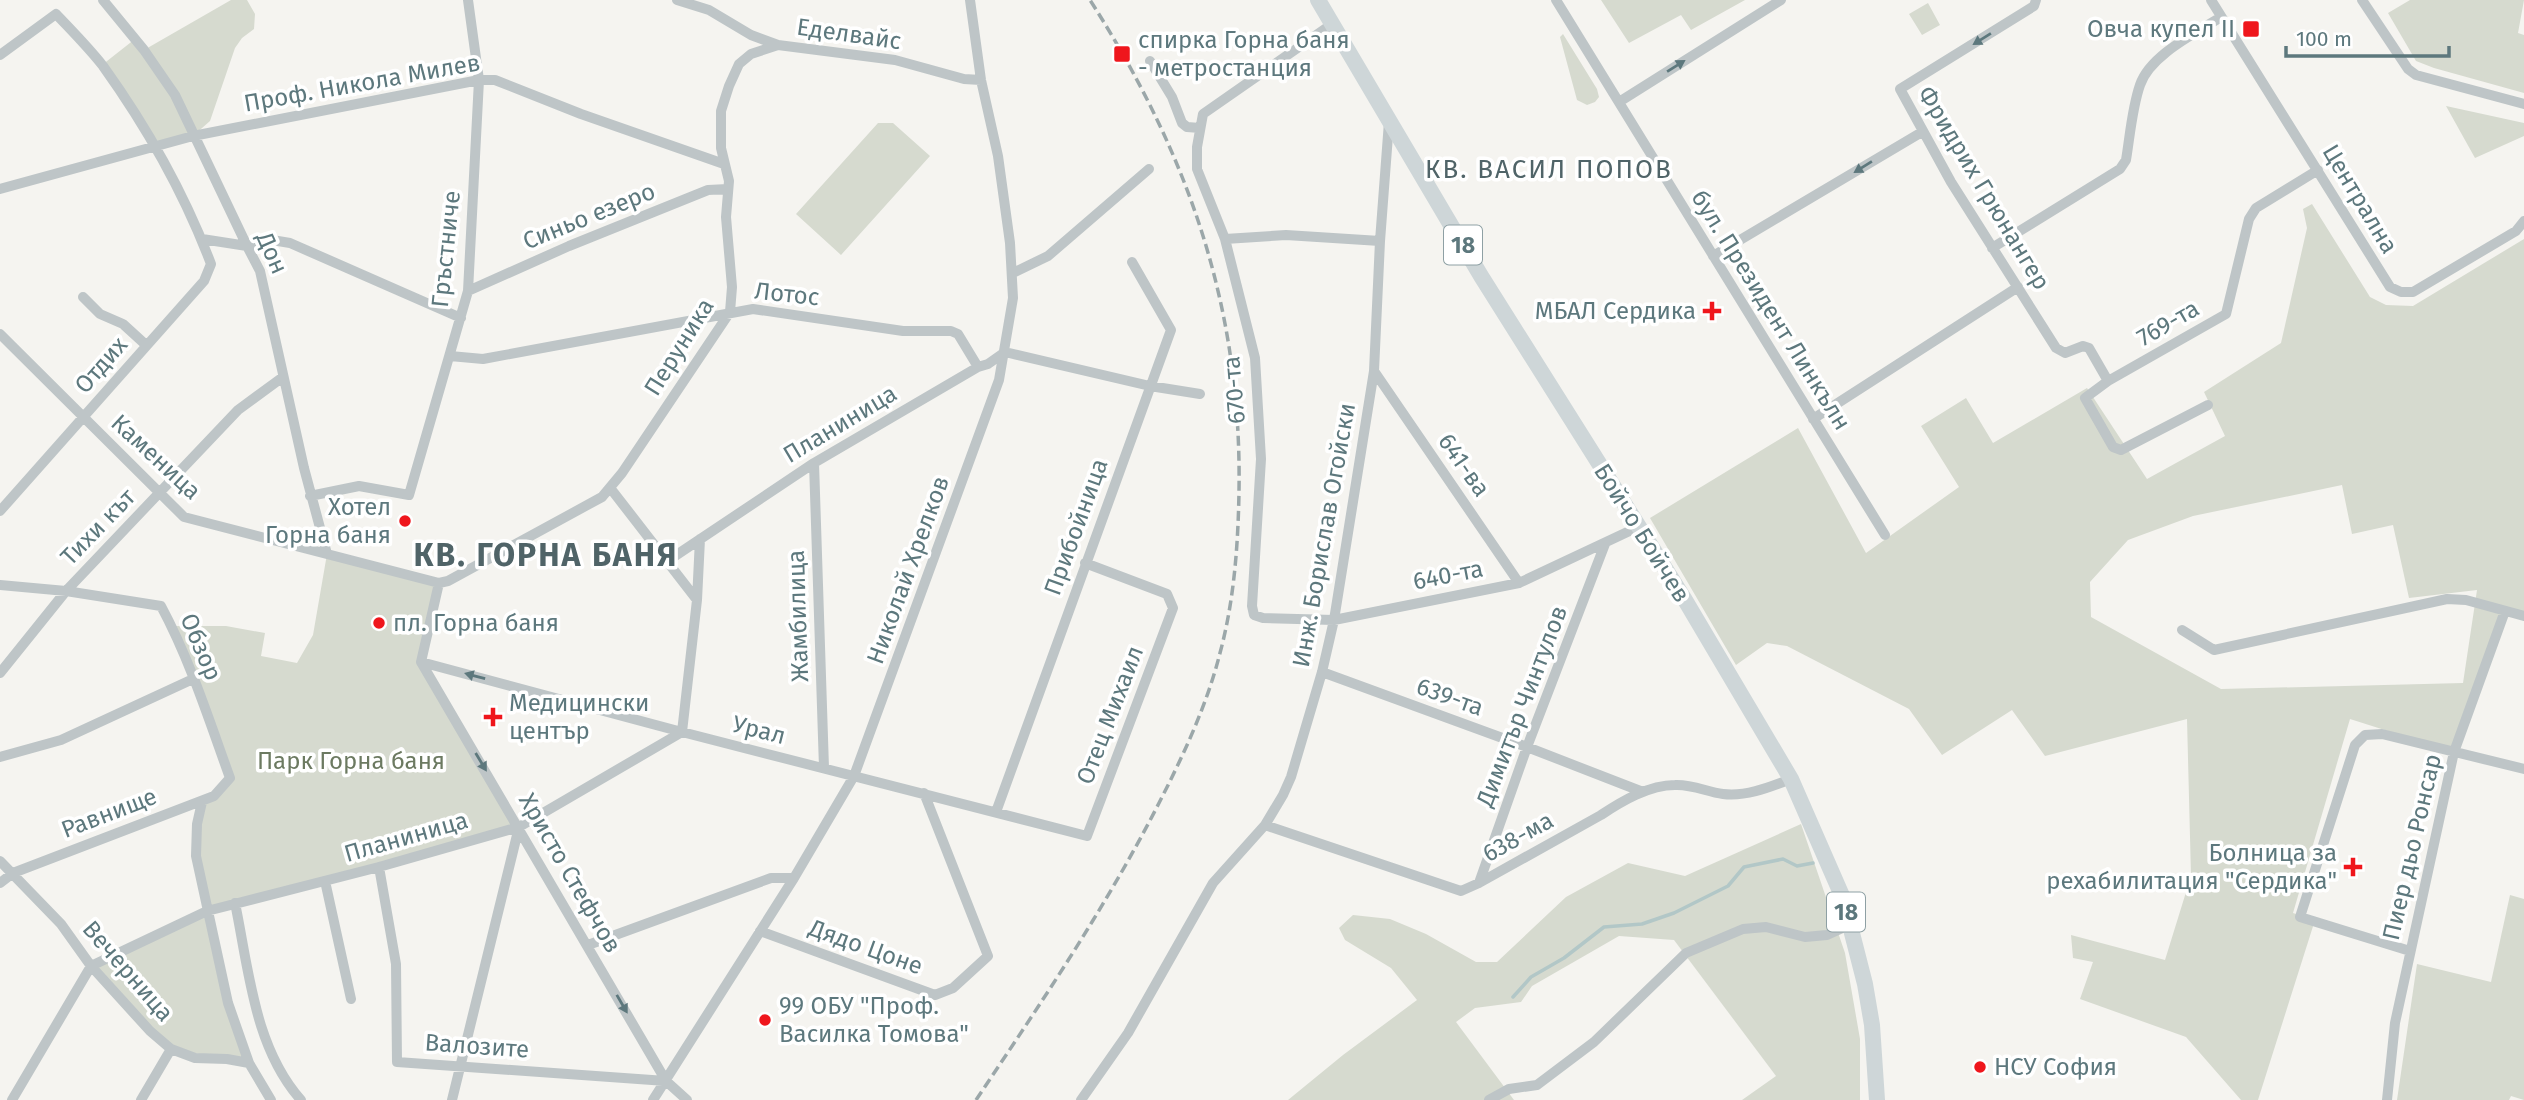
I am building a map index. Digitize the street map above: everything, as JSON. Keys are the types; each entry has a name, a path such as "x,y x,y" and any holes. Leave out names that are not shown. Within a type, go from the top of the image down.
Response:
{"highway":[{"name":"Бойчо Бойчев","path":"1318,0 1481,276 1791,779 1843,898 1865,984 1872,1025 1877,1100"}],"street":[{"name":"Дон","path":"103,0 144,50 175,95 263,277 310,496 327,554"},
{"name":"Гръстниче","path":"310,496 359,486 409,495 468,291 479,80 468,0"},
{"name":"Еделвайс","path":"677,0 709,10 740,30 778,45 895,60 964,79 981,80"},
{"name":"Николай Хрелков","path":"653,1100 794,878 854,776 993,398 1005,352 1013,298 1013,273 1000,167 981,80 970,0"},
{"name":"бул. Президент Линкълн","path":"1556,0 1885,535"},
{"path":"1619,102 1781,0"},
{"name":"Фридрих Грюнангер","path":"2036,0 2034,6 1900,89 1922,132 1992,248 2060,352 2066,353 2086,346 2108,381"},
{"name":"Централна","path":"2211,0 2390,287 2401,292 2413,292 2516,231 2524,221"},
{"path":"2362,0 2408,69 2416,75 2524,104"},
{"path":"0,55 57,14 102,65 155,146 202,239 247,246 272,240 290,243 461,318"},
{"path":"1992,248 2120,169 2126,160 2140,84 2148,71 2167,52 2221,17"},
{"path":"1150,61 1172,97 1182,123 1187,127 1200,128 1203,114 1332,24"},
{"name":"Перуника","path":"439,583 448,581 544,530 602,497 611,489 730,312 732,287 726,217 728,175 721,148 720,118 735,69 751,54 778,45"},
{"name":"Проф. Никола Милев","path":"0,189 193,136 479,80 495,80 724,164"},
{"name":"Инж. Борислав Огойски","path":"1081,1100 1128,1032 1213,883 1265,825 1291,777 1322,672 1334,620 1374,370 1389,120"},
{"name":"670-та","path":"1200,128 1196,147 1197,169 1225,239 1255,358 1261,459 1252,606 1254,615"},
{"path":"1713,256 1922,132"},
{"path":"1013,273 1048,256 1149,169"},
{"name":"769-та","path":"2208,405 2121,450 2113,446 2085,401 2088,395 2108,381 2225,314 2245,230 2256,208 2318,170"},
{"name":"Синьо езеро","path":"468,291 569,246 708,190 728,189"},
{"path":"1225,239 1286,235 1380,241"},
{"name":"Отдих","path":"0,512 204,281 211,264 202,239"},
{"name":"Прибойница","path":"996,812 1171,330 1132,262"},
{"path":"1813,419 2018,287"},
{"path":"83,297 100,314 122,324 146,345"},
{"name":"Лотос","path":"450,356 483,359 730,312 764,310 903,331 951,331 958,334 978,367"},
{"name":"Каменица","path":"0,334 184,517 439,583"},
{"path":"1005,352 1150,386 1200,394"},
{"name":"Планиница","path":"666,562 814,463 1005,352"},
{"name":"641-ва","path":"1374,370 1519,583"},
{"name":"Тихи кът","path":"0,673 66,591 238,410 283,377"},
{"name":"Жамбилица","path":"814,463 824,768"},
{"path":"611,489 697,600"},
{"name":"640-та","path":"1254,615 1334,620 1519,583 1638,527"},
{"path":"682,732 697,600 700,539"},
{"name":"Димитър Чинтулов","path":"1479,883 1527,747 1605,544"},
{"name":"Отец Михаил","path":"1085,563 1167,594 1173,608 1087,836"},
{"path":"421,662 439,583"},
{"name":"Обзор","path":"0,585 66,591 160,606 172,626 230,778"},
{"path":"2182,631 2214,650 2447,599 2466,600 2524,616"},
{"name":"Пиер дьо Ронсар","path":"2387,1100 2395,1023 2454,752 2505,611"},
{"name":"Урал","path":"421,662 1087,836"},
{"name":"Христо Стефчов","path":"421,662 666,1081 687,1100"},
{"name":"639-та","path":"1322,672 1643,792"},
{"path":"0,757 61,740 193,679"},
{"name":"Планиница","path":"91,967 207,911 379,867 519,827 682,732"},
{"path":"2410,951 2300,917 2350,756 2360,738 2382,734 2524,769"},
{"name":"Равнище","path":"0,883 13,873 169,812 202,802 214,796 230,778"},
{"name":"638-ма","path":"1265,825 1461,891 1643,792 1675,785 1724,795 1763,790 1791,779"},
{"name":"Дядо Цоне","path":"760,931 935,995 953,988 988,956 924,793"},
{"path":"202,802 197,824 196,856 228,1003 249,1063 271,1100"},
{"path":"452,1100 519,827"},
{"name":"Вечерница","path":"0,861 61,924 91,967 150,1031 171,1049 195,1058 249,1063"},
{"name":"Валозите","path":"379,867 396,964 397,1062 666,1081"},
{"path":"588,945 771,878 794,878"},
{"path":"325,881 351,999"},
{"path":"235,903 262,1028 272,1054 291,1089 301,1100"},
{"path":"1489,1100 1509,1089 1537,1085 1575,1057 1686,953 1743,929 1766,928 1805,937 1827,935 1849,925"},
{"path":"12,1100 91,967"},
{"path":"141,1100 171,1049"}],"green space":[{"path":"231,0 247,0 255,14 254,29 242,38 235,48 210,121 193,136 155,146 102,65 135,39 144,50"},
{"path":"1601,0 1745,0 1691,30 1681,15 1629,43"},
{"path":"2410,0 2524,0 2518,33 2524,35 2524,93 2416,61 2388,13"},
{"path":"1928,3 1940,25 1922,35 1909,14"},
{"path":"1563,34 1597,89 1599,97 1595,102 1587,105 1577,100 1560,37"},
{"path":"2446,106 2524,123 2524,136 2475,158"},
{"path":"878,123 893,123 930,156 841,255 796,214"},
{"path":"2312,204 2370,297 2386,305 2413,306 2524,239 2524,616 2506,611 2454,752 2350,719 2293,913 2315,920 2258,1100 2241,1100 2186,1037 2080,999 2093,962 2073,958 2071,935 2165,960 2191,876 2187,719 2045,756 2012,710 1942,755 1909,709 1787,646 1767,643 1736,665 1650,518 1798,428 1866,553 1959,487 1921,426 1966,398 1993,443 2087,388 2147,479 2225,436 2204,392 2281,343 2307,228 2303,209","holes":["2342,485 2352,534 2393,525 2409,598 2477,590 2463,683 2221,689 2091,617 2090,582 2128,540 2193,516"]},
{"name":"Парк Горна баня","path":"327,554 439,583 421,662 519,827 207,911 196,856 202,802 229,777 171,626 226,626 265,633 261,656 297,663 313,635"},
{"path":"1801,824 1845,953 1860,1039 1860,1100 1742,1100 1776,1076 1674,940 1619,936 1532,986 1521,1002 1475,1008 1456,1022 1514,1100 1288,1100 1417,1000 1391,968 1345,940 1339,928 1353,915 1390,919 1426,934 1476,962 1497,962 1566,897 1628,863 1685,876"},
{"path":"2510,895 2524,899 2524,1100 2511,1096 2509,1100 2397,1100 2417,964 2491,982"},
{"path":"207,911 249,1063 171,1049 91,966"}],"waterway":[{"path":"1513,997 1531,977 1564,958 1604,927 1642,924 1674,913 1728,886 1744,867 1783,859 1797,866 1813,863"}],"railway":[{"path":"976,1100 1095,917 1139,842 1168,785 1194,730 1215,672 1229,614 1234,574 1238,533 1238,424 1231,359 1219,296 1203,235 1181,175 1125,58 1090,0"}],"place":[{"name":"Овча купел II","path":"2251,29"},
{"name":"спирка Горна баня - метростанция","path":"1122,54"},
{"name":"МБАЛ Сердика","path":"1712,311"},
{"name":"Хотел Горна баня","path":"405,521"},
{"name":"пл. Горна баня","path":"379,623"},
{"name":"Медицински център","path":"493,717"},
{"name":"Болница за рехабилитация \"Сердика\"","path":"2353,867"},
{"name":"99 ОБУ \"Проф. Василка Томова\"","path":"765,1020"},
{"name":"НСУ София","path":"1980,1067"}],"district":[{"name":"КВ. ВАСИЛ ПОПОВ","path":"1549,169"},
{"name":"КВ. ГОРНА БАНЯ","path":"546,555"}]}
